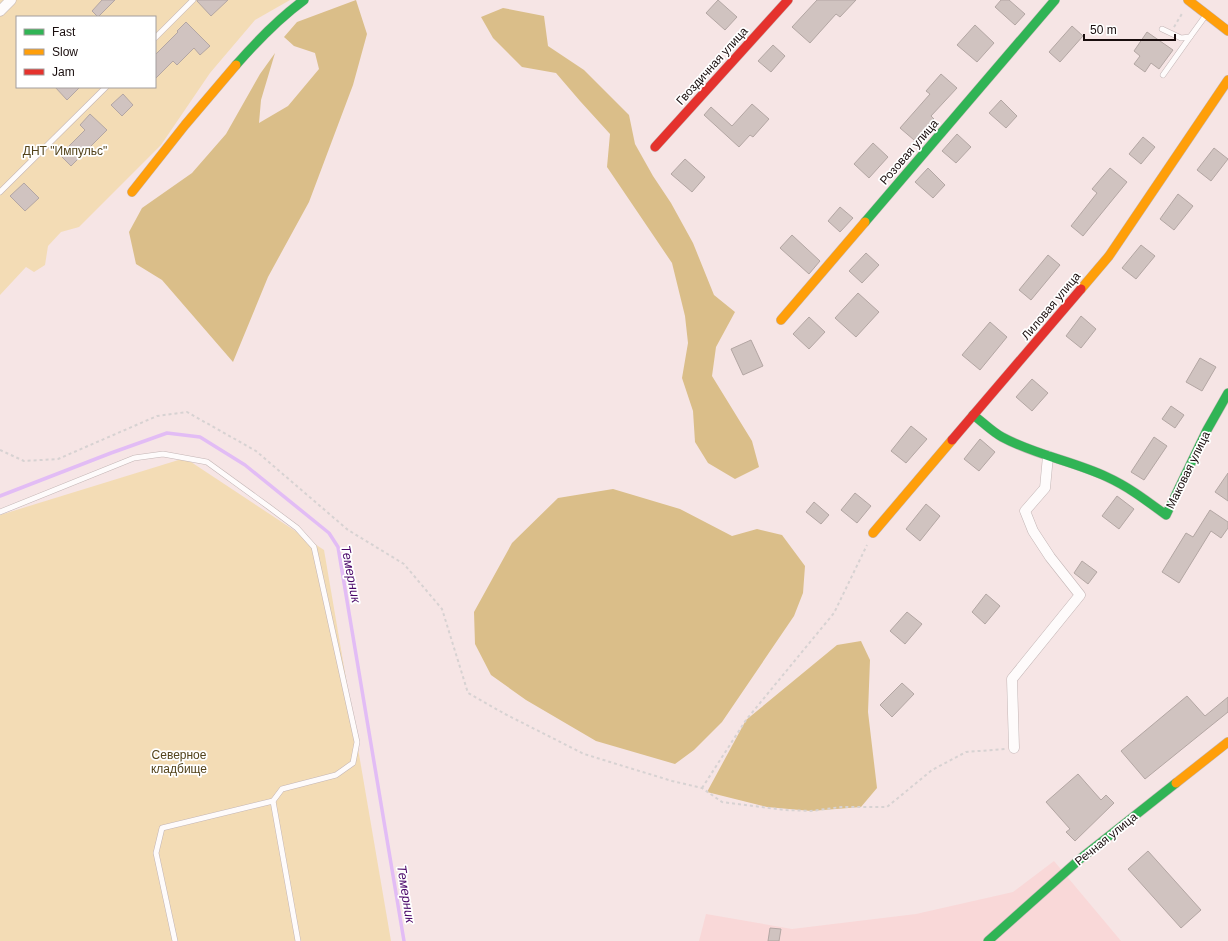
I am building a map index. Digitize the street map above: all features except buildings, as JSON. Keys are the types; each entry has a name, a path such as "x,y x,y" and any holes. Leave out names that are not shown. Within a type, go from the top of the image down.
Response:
{"street":[{"path":"0,11 11,0"},
{"path":"132,192 185,125 258,40 283,16 304,0"},
{"name":"Гвоздичная улица","path":"655,148 788,0"},
{"name":"Розовая улица","path":"781,320 1055,0"},
{"path":"1188,0 1228,31"},
{"name":"Лиловая улица","path":"873,533 1109,256 1228,80"},
{"name":"Маковая улица","path":"973,415 1006,440 1100,473 1123,485 1166,514 1207,430 1228,394"},
{"path":"1014,748 1012,679 1080,595 1050,557 1033,531 1025,511 1045,488 1048,456"},
{"name":"Речная улица","path":"988,941 1080,859 1228,742"}],"lane":[{"path":"156,37 193,0"},
{"path":"1163,75 1206,14"},
{"path":"1162,29 1181,38 1190,37"},
{"path":"0,192 105,88"},
{"path":"0,512 134,458 163,454 207,462 297,528 314,547 357,742 353,763 336,775 282,789 273,801 162,828 156,853 175,941"},
{"path":"273,801 298,941"}],"path":[{"path":"1174,26 1177,22"},
{"path":"0,450 24,461 58,460 157,416 187,412 256,451 348,530 404,564 442,609 468,693 505,714 584,754 672,781 702,788 722,802 785,810 811,811 841,807 887,807 932,770 966,752 1014,748"},
{"path":"702,788 746,720 834,613 873,533"}],"shaded area":[{"path":"356,0 367,34 353,85 309,202 268,277 233,362 162,280 136,264 129,232 142,208 192,173 226,134 260,74 275,53 261,100 259,123 288,106 319,69 315,53 294,46 284,37 297,22"},
{"path":"503,8 544,16 548,46 584,70 629,115 635,144 653,176 671,203 693,243 714,295 735,312 716,347 712,376 752,441 759,467 735,479 708,463 695,442 693,411 682,378 688,343 685,316 672,263 607,167 610,134 556,73 522,67 493,38 481,17"},
{"path":"613,489 680,509 732,536 757,529 782,535 805,566 803,593 794,616 722,722 694,750 675,764 596,741 526,700 491,675 475,644 474,612 512,543 558,498"},
{"path":"861,641 870,660 868,712 877,788 861,807 811,811 767,807 707,792 746,720 837,645"},
{"path":"1054,861 1121,941 699,941 706,914 792,929 916,914 1013,892"}],"green space":[{"name":"ДНТ \"Импульс\"","path":"0,0 290,0 255,20 210,73 161,145 79,227 61,232 48,246 45,265 34,272 26,267 0,295"},
{"name":"Северное кладбище","path":"185,458 324,550 391,941 0,941 0,515"}],"waterway":[{"name":"Темерник","path":"0,496 167,433 200,437 245,465 329,533 338,547 404,941"}],"traffic: fast":[{"path":"236,65 268,31 304,0"},
{"path":"865,222 1055,0"},
{"path":"973,415 998,435 1015,443 1028,449 1094,471 1123,485 1138,494 1166,515 1207,430 1228,393"},
{"path":"988,941 1080,859 1176,783"}],"traffic: slow":[{"path":"1188,0 1228,31"},
{"path":"132,192 185,125 236,65"},
{"path":"1081,289 1109,256 1228,80"},
{"path":"781,320 865,222"},
{"path":"873,533 952,440"},
{"path":"1176,783 1228,742"}],"traffic: jam":[{"path":"655,147 788,0"},
{"path":"952,440 1081,289"}]}
